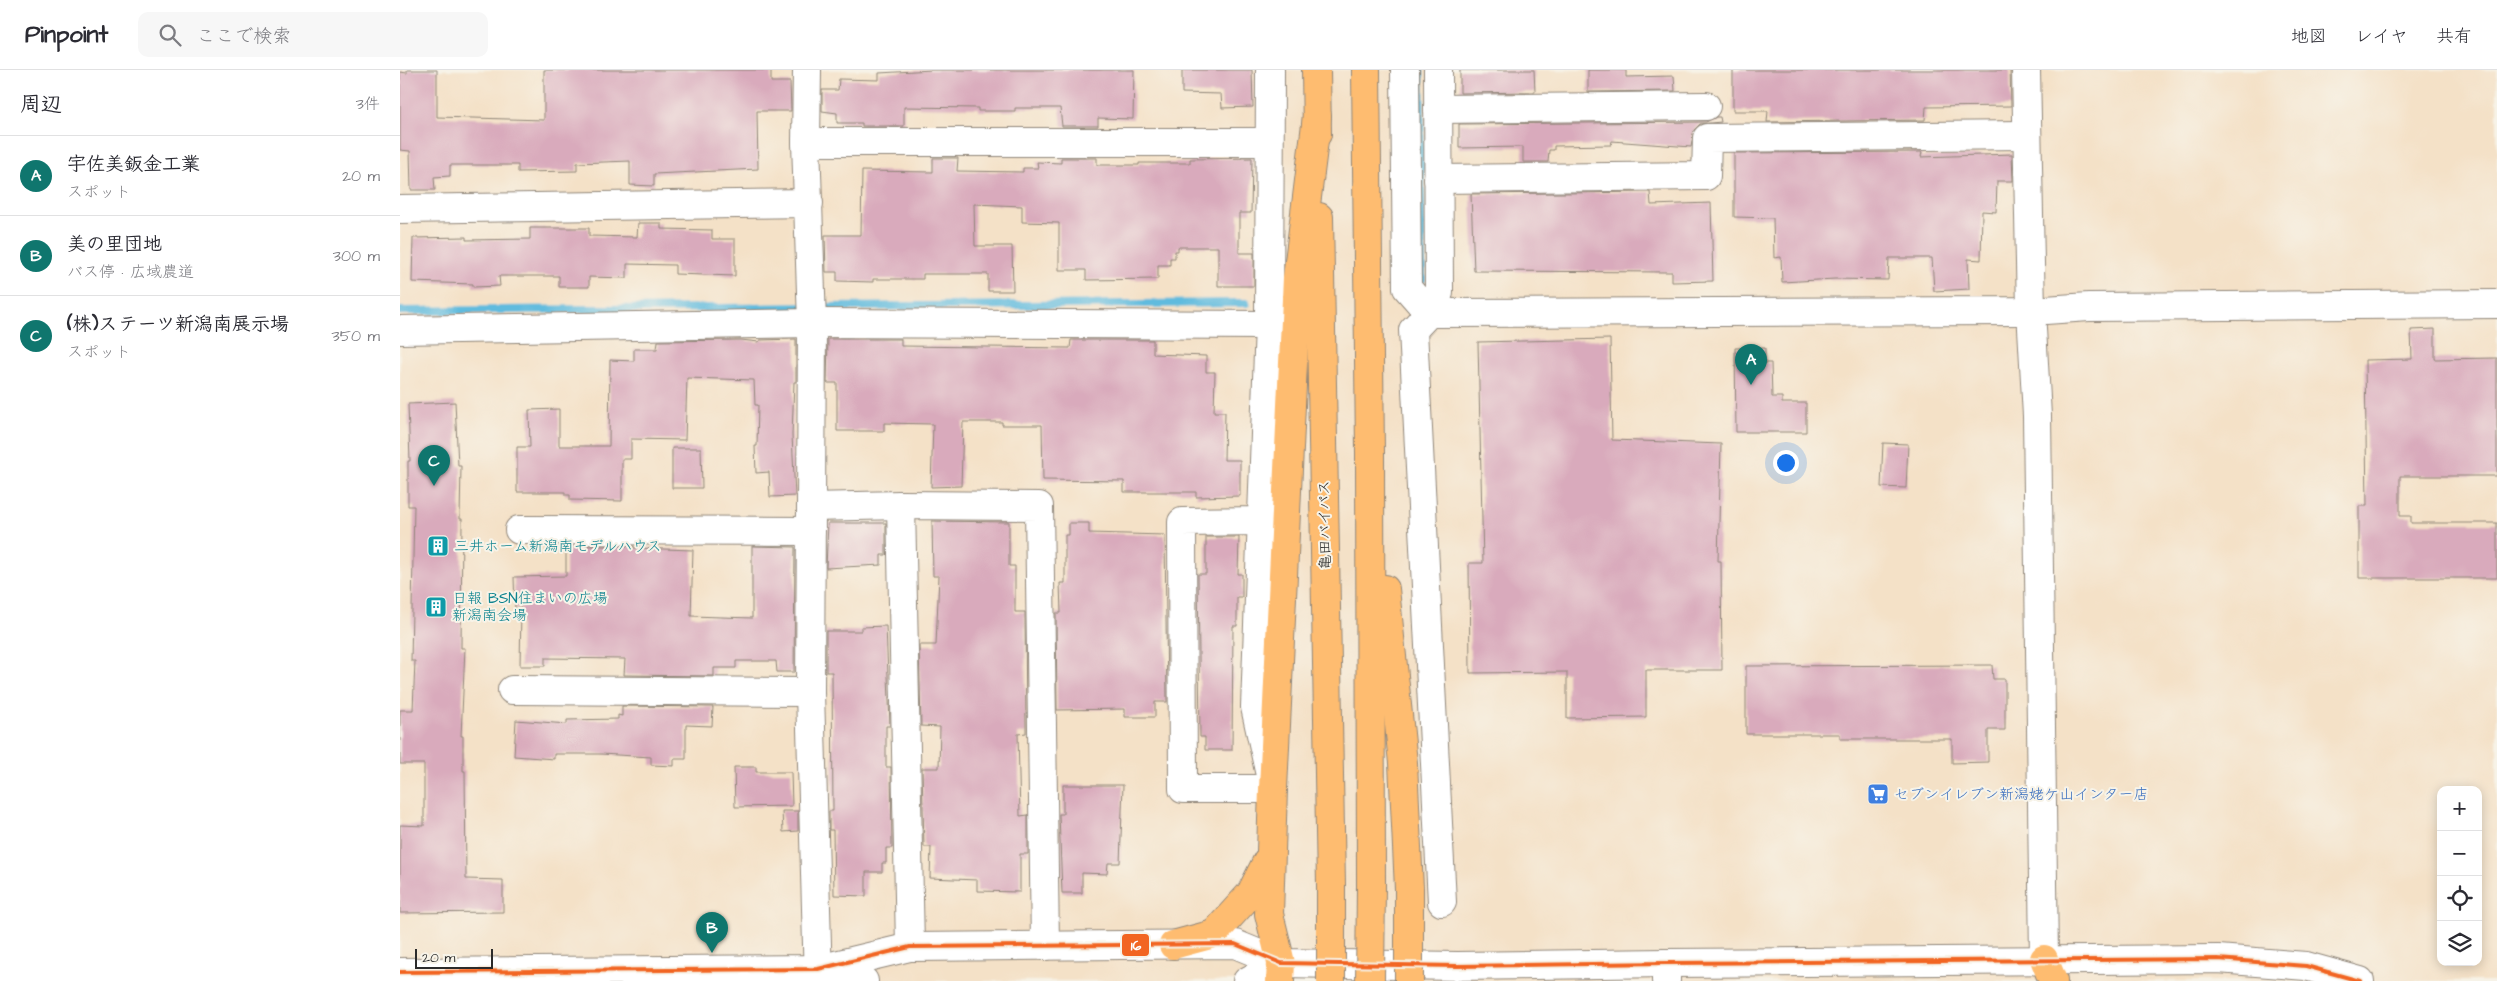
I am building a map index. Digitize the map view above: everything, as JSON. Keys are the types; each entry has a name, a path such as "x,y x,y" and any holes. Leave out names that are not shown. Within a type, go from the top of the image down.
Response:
{"highway":[{"name":"亀田バイパス","path":"1316,70 1331,886 1331,981"},
{"path":"1366,70 1370,454 1370,981"},
{"path":"1281,972 1270,914 1273,789 1298,278 1317,116"},
{"path":"1370,454 1403,763 1409,888 1409,981"},
{"path":"1173,945 1214,934 1251,893 1272,849"}],"street":[{"path":"807,70 806,142 812,311 810,692 818,975"},
{"path":"1262,521 1182,522 1183,789 1273,789 1255,707 1262,521 1269,325 1270,70"},
{"path":"1405,70 1408,288 1429,313"},
{"path":"1438,70 1439,293 1429,313 1413,330 1442,902"},
{"path":"2026,70 2031,311 2037,416 2045,974"},
{"path":"1438,109 1706,106"},
{"path":"1438,179 1706,176 1708,138 2026,135"},
{"path":"806,142 1269,142"},
{"path":"400,209 809,203"},
{"path":"1429,313 2031,311 2089,307 2497,304"},
{"path":"400,330 812,311 1269,325"},
{"path":"901,505 910,947"},
{"path":"519,530 811,519 901,505 1039,506 1045,946"},
{"path":"512,690 810,692"},
{"path":"818,975 910,947 1234,944 1281,972"},
{"path":"1247,981 1281,972 1457,974 1666,972 2045,974 2218,958 2306,966 2360,981"},
{"path":"400,972 818,975 864,981"}],"building":[{"path":"407,70 437,70 437,117 544,120 544,70 771,70 771,82 790,82 791,111 757,111 758,169 654,174 654,186 630,185 630,161 577,163 577,171 518,172 518,165 450,165 450,176 434,177 435,190 411,190 410,151 400,150 400,72 407,73"},
{"path":"932,70 1134,70 1133,119 1098,118 1098,126 1062,126 1060,108 1015,108 1015,111 978,111 978,108 904,107 904,126 862,126 862,123 837,123 837,113 822,111 822,90 838,90 839,79 879,80 879,73"},
{"path":"1182,70 1252,70 1253,107 1222,108 1221,94 1182,93"},
{"path":"1460,70 1534,70 1535,92 1460,93"},
{"path":"1588,70 1626,70 1626,77 1674,76 1675,91 1588,92"},
{"path":"1733,70 2010,70 2011,106 1926,107 1925,120 1767,122 1768,111 1733,111"},
{"path":"1720,117 1721,122 1700,124 1694,130 1691,147 1612,141 1611,145 1554,146 1554,150 1549,150 1548,162 1523,162 1523,147 1459,148 1459,124 1706,122"},
{"path":"1922,152 1921,157 2012,154 2013,181 1997,181 1996,212 1982,211 1981,260 1968,259 1969,289 1934,291 1932,258 1889,258 1888,280 1835,279 1782,282 1781,257 1774,258 1773,218 1734,217 1734,153"},
{"path":"933,158 958,158 957,171 1023,172 1023,168 1038,168 1037,162 1061,163 1061,158 1097,158 1097,165 1139,165 1139,163 1190,163 1190,159 1252,158 1251,213 1239,213 1239,253 1254,253 1254,286 1218,286 1218,247 1178,247 1178,251 1175,251 1175,258 1170,258 1170,265 1158,265 1158,279 1086,280 1086,270 1059,270 1059,223 1022,222 1022,206 974,204 975,246 1012,246 1013,291 988,291 988,274 923,274 923,279 873,279 873,282 837,281 837,272 826,272 825,235 861,235 862,171 933,172"},
{"path":"1650,192 1651,205 1711,203 1713,281 1672,282 1672,272 1474,271 1471,194"},
{"path":"638,223 661,223 661,229 712,230 712,239 735,239 735,276 675,274 675,265 627,264 627,278 589,277 589,287 559,287 559,276 499,276 500,286 473,287 473,284 412,282 413,238 466,237 466,240 530,239 530,228 589,228 589,236 637,237"},
{"path":"2435,329 2435,359 2497,358 2497,476 2400,476 2400,516 2411,516 2411,523 2497,523 2497,578 2359,578 2359,506 2367,506 2365,360 2412,359 2411,330"},
{"path":"796,339 796,382 794,382 792,435 795,496 770,497 769,472 756,473 755,446 757,446 758,405 755,405 754,380 687,378 685,440 631,439 631,459 622,459 622,501 570,500 570,495 565,495 565,492 517,492 517,447 530,447 529,410 559,409 559,446 609,446 610,360 634,361 634,349 657,349 658,341 741,340 759,342 760,340"},
{"path":"828,339 901,339 901,346 1070,348 1071,340 1153,340 1153,354 1206,356 1206,372 1215,372 1214,412 1225,412 1224,460 1240,460 1240,496 1196,497 1196,492 1124,492 1124,481 1043,480 1042,425 1002,425 1002,422 963,422 961,486 931,487 933,424 884,423 884,431 837,431 837,383 827,383"},
{"path":"1610,339 1612,440 1721,444 1718,561 1721,561 1722,670 1646,670 1646,717 1567,718 1567,672 1470,673 1469,563 1483,563 1478,342"},
{"path":"1735,348 1765,348 1765,363 1771,363 1772,397 1782,397 1782,403 1806,403 1806,432 1736,432"},
{"path":"455,402 458,466 461,466 461,648 465,648 461,736 463,736 463,771 465,771 466,879 503,880 503,912 400,913 400,825 424,826 424,764 400,764 400,710 413,710 415,661 411,661 414,506 408,506 408,461 410,461 408,404"},
{"path":"1883,443 1908,444 1906,488 1881,487"},
{"path":"672,448 701,448 702,488 672,488"},
{"path":"932,521 1009,522 1009,566 1015,566 1015,612 1025,612 1026,733 1018,734 1020,816 1028,815 1028,854 1020,854 1020,892 977,891 977,880 930,878 931,847 924,847 922,768 939,768 940,727 921,726 919,645 936,645 939,576 933,576"},
{"path":"828,523 886,523 886,555 881,555 881,565 826,568"},
{"path":"1069,523 1089,523 1089,533 1165,535 1167,702 1155,702 1155,717 1125,717 1125,709 1057,710 1056,613 1061,613 1060,583 1065,583 1065,535 1069,535"},
{"path":"1206,537 1239,537 1238,574 1242,574 1242,597 1237,597 1237,626 1233,626 1232,750 1205,750 1205,737 1200,737 1198,574 1206,574"},
{"path":"570,546 634,546 634,548 693,550 691,616 752,618 752,546 795,547 794,672 777,672 776,661 736,661 736,668 714,668 714,676 624,675 625,659 545,658 545,666 520,666 521,608 515,608 514,577 566,576 566,551 570,551"},
{"path":"886,626 890,726 886,726 886,767 891,767 892,848 886,848 886,863 882,863 882,872 866,872 866,896 834,895 833,830 829,830 829,811 833,811 832,672 826,672 826,631 861,631 861,627"},
{"path":"1992,665 1993,679 2005,679 2005,730 1988,730 1988,762 1952,763 1952,739 1840,739 1840,734 1746,734 1746,666"},
{"path":"622,706 713,707 712,726 686,725 686,759 674,759 674,766 651,765 651,757 554,754 554,759 514,756 516,720 567,724 567,720 618,719 618,715 622,716"},
{"path":"734,767 756,767 756,772 791,772 792,806 735,807"},
{"path":"1063,785 1123,785 1120,863 1108,863 1107,874 1082,873 1082,893 1062,893 1059,814 1063,814"},
{"path":"782,811 798,811 798,831 783,832"}],"waterway":[{"path":"1420,70 1422,279"},
{"path":"400,311 1246,303"}],"transit line":[{"name":"16","path":"400,972 818,969 910,947 1235,944 1281,963 1457,966 2218,959 2306,966 2360,981"}],"place":[{"name":"宇佐美鈑金工業","path":"1751,385"},
{"name":"(株)ステーツ新潟南展示場","path":"434,486"},
{"name":"三井ホーム新潟南モデルハウス","path":"438,546"},
{"name":"日報 BSN住まいの広場 新潟南会場","path":"436,607"},
{"name":"セブンイレブン新潟姥ケ山インター店","path":"1878,794"},
{"name":"美の里団地","path":"712,953"}]}
